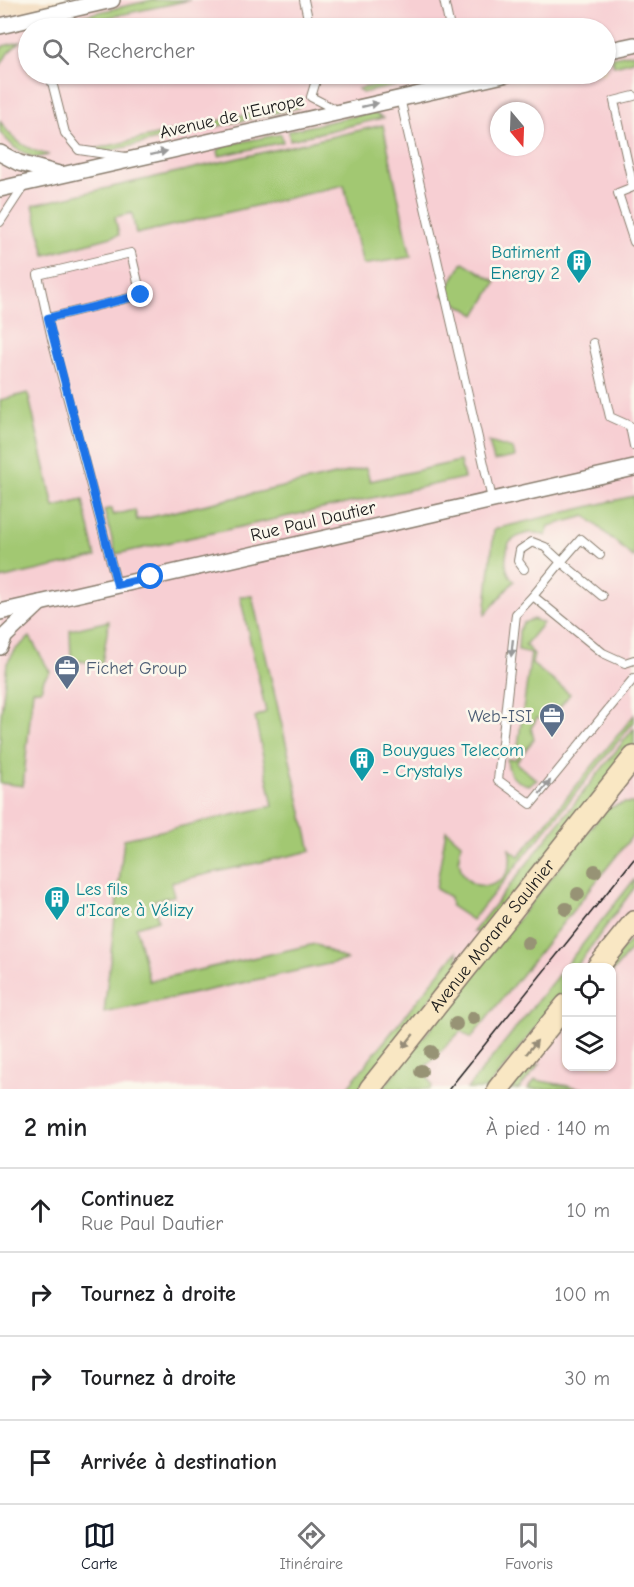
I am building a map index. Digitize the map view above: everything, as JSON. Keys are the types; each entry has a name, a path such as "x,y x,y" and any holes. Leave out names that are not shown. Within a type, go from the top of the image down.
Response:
{"main road":[{"name":"Avenue Morane Saulnier","path":"370,1089 624,785 634,757"},
{"path":"601,963 634,922"},
{"path":"498,1089 562,1011"}],"street":[{"path":"35,18 112,0"},
{"path":"0,26 18,22"},
{"path":"616,49 634,45"},
{"name":"Avenue de l'Europe","path":"0,189 462,84"},
{"path":"0,153 19,163 61,175"},
{"name":"Rue Paul Dautier","path":"0,612 634,468"},
{"path":"0,647 5,636 40,603"}],"lane":[{"path":"304,0 308,18"},
{"path":"444,0 448,18"},
{"path":"55,18 57,13"},
{"path":"52,84 64,134 80,150 135,158"},
{"path":"315,84 311,98 340,112"},
{"path":"634,96 614,101 633,187 618,193 634,242"},
{"path":"400,98 492,499"},
{"path":"0,222 26,183"},
{"path":"48,318 141,295 131,254 38,274 48,318 117,585"},
{"path":"593,343 610,417 630,426 634,446"},
{"path":"600,555 581,539 516,614 498,780 531,804 634,678"},
{"path":"524,569 518,561 519,550 532,542 544,547 602,596"},
{"path":"533,597 603,653 625,663 634,660"}],"shaded area":[{"path":"87,0 634,0 634,1089 0,1089 0,18"}],"green space":[{"path":"152,0 190,0 106,18 73,18"},
{"path":"18,42 0,66 0,51 3,46"},
{"path":"634,53 634,61 616,66 616,56"},
{"path":"381,84 404,84 362,93 358,89"},
{"path":"300,102 298,108 96,154 90,150"},
{"path":"372,112 383,118 290,140 288,131"},
{"path":"0,121 21,143 49,155 34,158 15,148 0,133"},
{"path":"383,125 411,257 363,265 344,185 136,234 132,213 115,217 119,235 45,255 33,205"},
{"path":"281,134 283,142 219,156 218,150 225,145"},
{"path":"463,262 496,282 476,315 443,295"},
{"path":"28,393 54,507 83,500 96,557 0,579 0,400"},
{"path":"489,442 513,449 515,457 494,461"},
{"path":"460,461 464,478 116,554 104,510 112,508 113,515 135,510 137,520 366,468 370,481"},
{"path":"634,496 634,558 586,516 549,526 546,536 536,533 522,535 509,543 507,553 508,572 514,581 485,615 494,529"},
{"path":"240,596 252,596 311,851 171,882 174,896 154,900 158,920 136,927 149,981 315,944 347,960 104,1013 124,839 273,806 255,717 266,712"},
{"path":"533,619 543,623 525,645 534,654 532,664 570,694 550,720 537,718 531,728 534,739 516,763 537,780 529,785 513,777 507,759 516,759 531,653 518,650 519,631 523,623"},
{"path":"109,621 102,664 71,660 70,630"},
{"path":"30,637 50,672 44,679 41,690 33,690 23,786 0,783 0,723 7,663 16,649"},
{"path":"634,715 634,722 472,920 451,906 450,897 436,889 446,830 461,843 460,862 464,876 473,883 484,886 495,883 505,876 510,864 509,849 519,856"},
{"path":"634,728 634,746 488,928 480,933 473,932"},
{"path":"624,803 634,803 634,834 471,1038 461,1031 424,1068 432,1086 430,1089 382,1089 606,809"},
{"path":"634,880 634,888 579,963 568,963"},
{"path":"634,935 634,946 616,968 616,963 611,963"},
{"path":"457,951 459,963 359,1089 346,1089"},
{"path":"562,970 562,996 487,1089 467,1089"},
{"path":"540,1064 519,1089 510,1089 526,1068"},
{"path":"535,1080 585,1089 528,1089"}],"tram line":[{"path":"449,1089 634,859"}],"place":[{"name":"Batiment Energy 2","path":"579,285"},
{"name":"Fichet Group","path":"67,691"},
{"name":"Web-ISI","path":"552,739"},
{"name":"Bouygues Telecom - Crystalys","path":"362,783"},
{"name":"Les fils d'Icare à Vélizy","path":"57,922"}],"route":[{"path":"141,295 48,318 117,585 151,577"}]}
